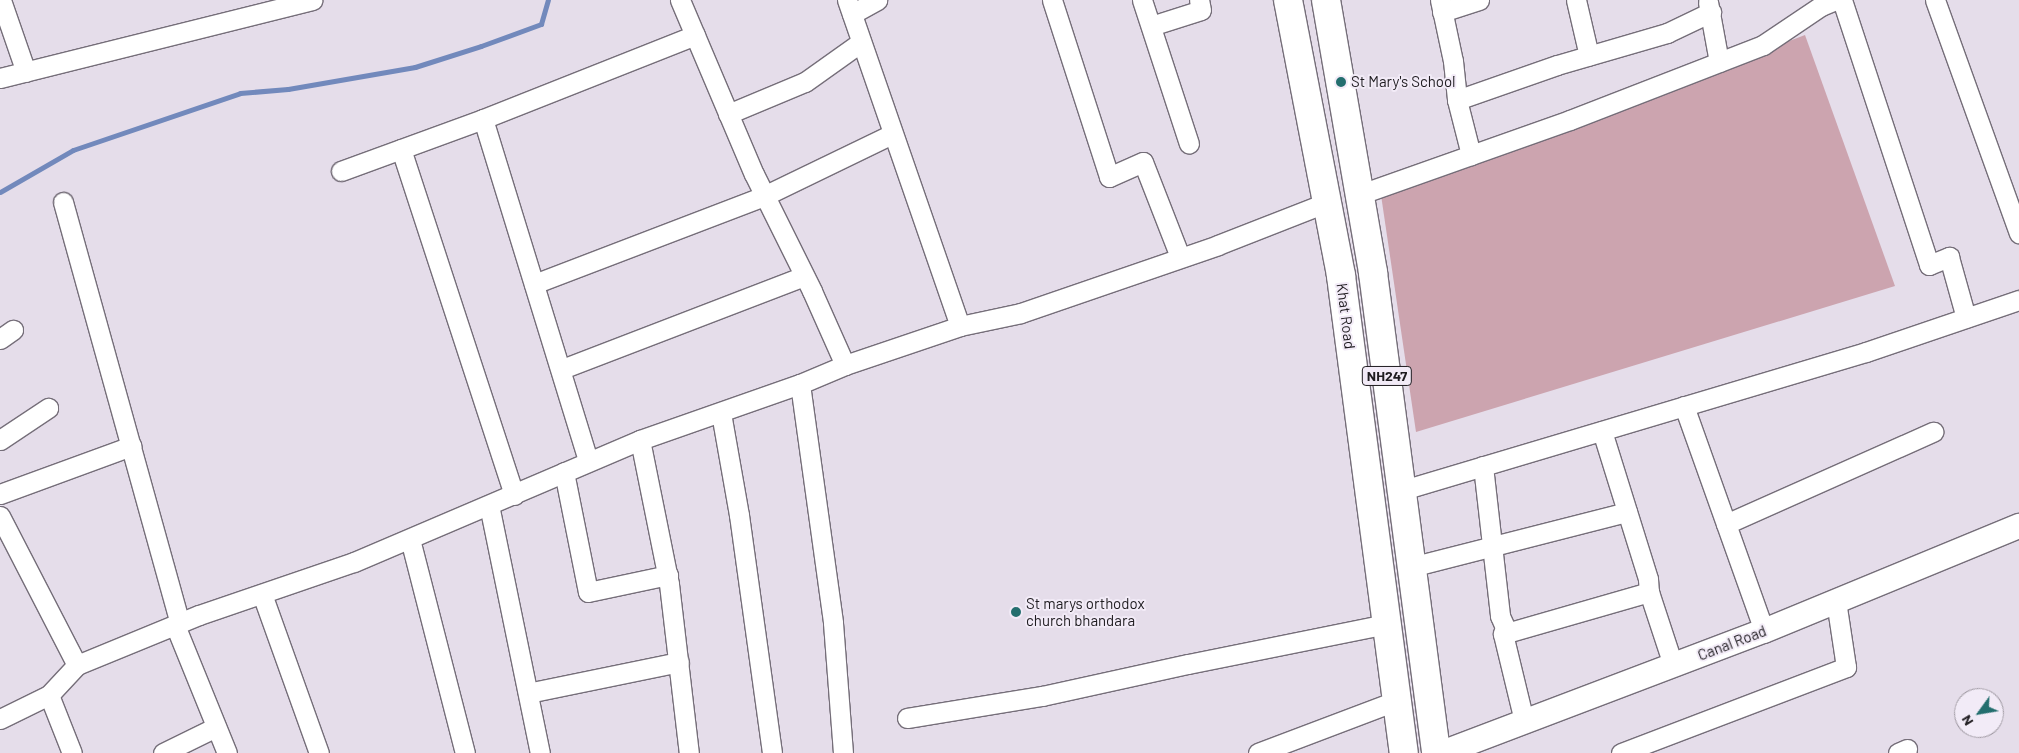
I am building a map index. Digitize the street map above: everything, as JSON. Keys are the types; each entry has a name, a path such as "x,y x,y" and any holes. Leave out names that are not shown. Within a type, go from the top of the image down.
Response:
{"highway":[{"name":"Khat Road","path":"1288,0 1341,276 1404,753"},
{"name":"NH247","path":"1326,0 1361,194 1403,490 1411,567 1436,753"},
{"path":"1328,202 1361,194"}],"street":[{"path":"1,0 26,72"},
{"path":"0,78 312,0"},
{"path":"680,0 764,196 845,365"},
{"path":"877,0 849,7 960,326"},
{"path":"1052,0 1109,177 1143,162 1180,258"},
{"path":"1142,0 1189,144"},
{"path":"1151,26 1201,10 1199,0"},
{"path":"1471,155 1457,100 1453,61 1441,6 1479,0"},
{"path":"1576,0 1589,56"},
{"path":"1842,0 1929,265 1949,257 1966,318"},
{"path":"1934,0 2019,233"},
{"path":"1361,194 1570,120 1763,45 1825,2"},
{"path":"1457,100 1589,56 1667,33 1709,6 1719,62"},
{"path":"341,171 483,120 695,35"},
{"path":"728,114 805,82 861,42"},
{"path":"483,120 562,369 588,461"},
{"path":"534,284 764,196 892,134"},
{"path":"401,149 514,495"},
{"path":"64,202 131,446 177,624 227,753"},
{"path":"0,719 49,696 77,666 177,624 354,562 640,440 800,384 845,365 960,326 1021,313 1180,258 1328,202"},
{"path":"562,369 804,276"},
{"path":"1403,490 1866,352 2019,300"},
{"path":"800,384 833,623 843,753"},
{"path":"1684,406 1764,631"},
{"path":"0,440 48,408"},
{"path":"720,413 739,515 772,753"},
{"path":"1602,430 1648,579 1649,592 1673,664"},
{"path":"1726,524 1933,432"},
{"path":"640,440 668,576 689,753"},
{"path":"0,494 131,446"},
{"path":"1483,466 1490,546 1500,616 1505,627 1503,634 1524,721"},
{"path":"564,472 588,592 668,576"},
{"path":"489,505 540,753"},
{"path":"1411,567 1627,512"},
{"path":"0,517 77,666"},
{"name":"Canal Road","path":"1442,753 1764,631 2019,526"},
{"path":"410,538 465,753"},
{"path":"1503,634 1649,592"},
{"path":"262,594 319,753"},
{"path":"1622,753 1846,667 1836,601"},
{"path":"907,718 1042,696 1197,662 1387,624"},
{"path":"528,693 678,662"},
{"path":"49,696 72,753"},
{"path":"1258,753 1398,700"},
{"path":"163,753 216,727"}],"shaded area":[{"path":"1805,35 1895,286 1416,432 1381,195"}],"waterway":[{"path":"0,192 73,150 240,93 288,89 415,67 481,46 541,24 548,0"}],"place":[{"name":"St Mary's School","path":"1341,82"},
{"name":"St marys orthodox church bhandara","path":"1016,612"}]}
